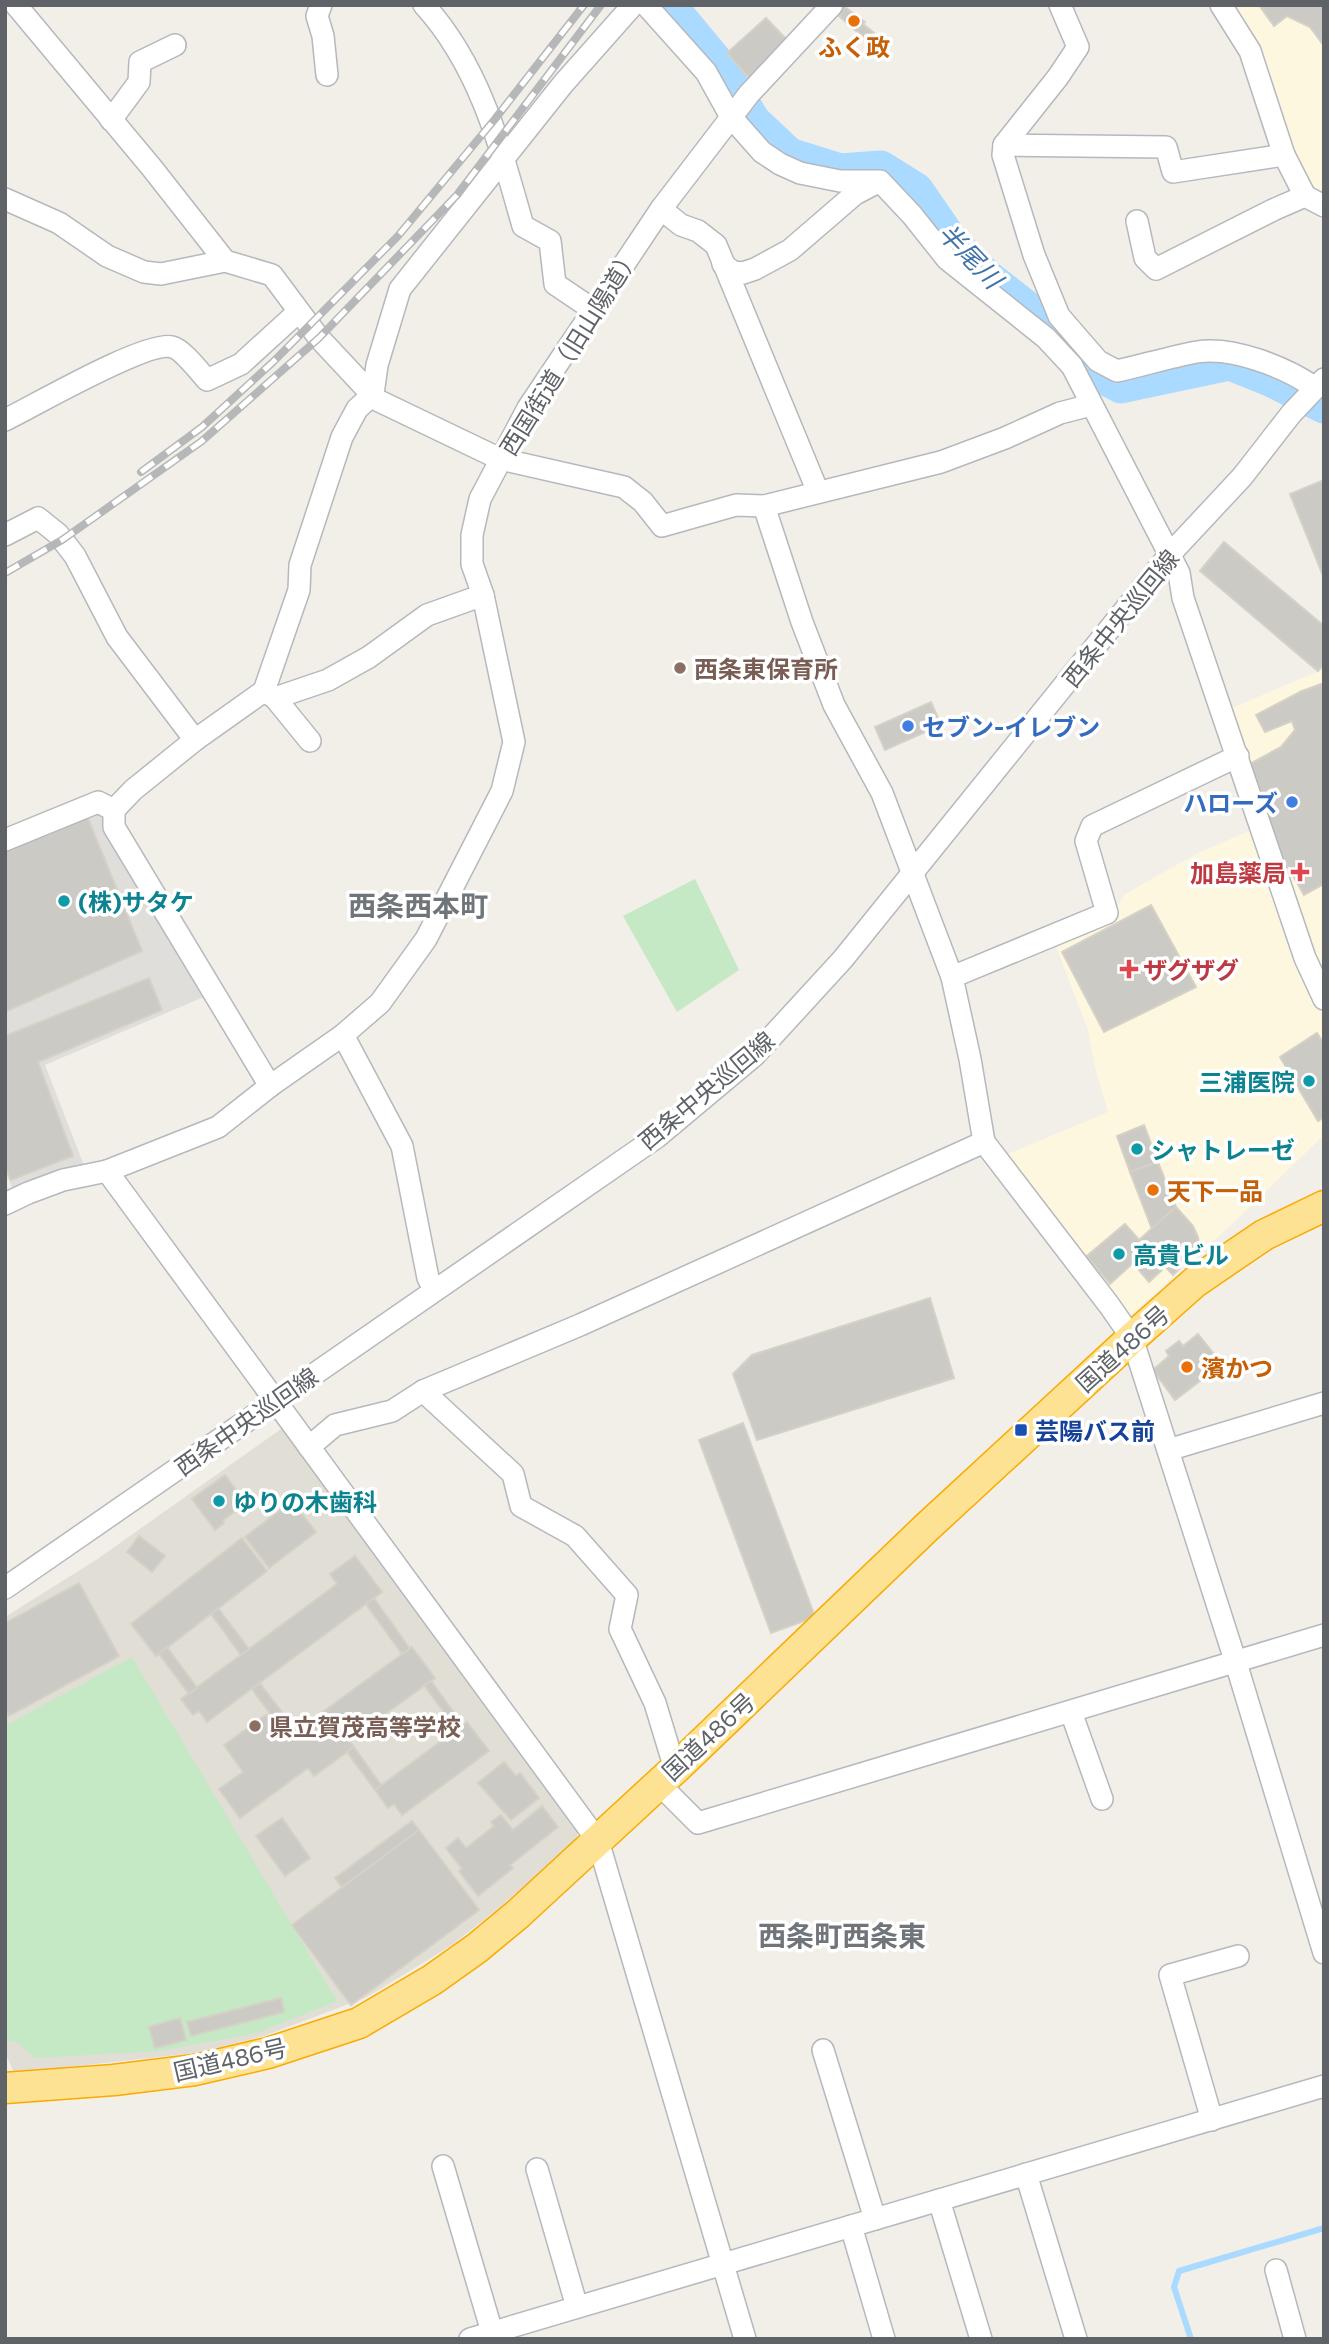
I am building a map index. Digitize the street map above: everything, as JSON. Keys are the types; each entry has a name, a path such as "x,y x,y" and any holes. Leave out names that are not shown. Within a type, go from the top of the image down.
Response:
{"highway":[{"name":"国道486号","path":"5,2088 114,2080 195,2070 268,2053 359,2023 432,1980 518,1914 598,1841 926,1528 1195,1282 1264,1235 1324,1206"}],"street":[{"path":"16,5 152,168 225,261"},
{"path":"321,5 317,16 323,36 327,75"},
{"path":"424,5 439,22 474,79 504,160 523,226 551,241 555,284 592,309"},
{"path":"269,694 299,590 300,565 342,437 357,409 373,394 377,365 400,289 563,84 633,5"},
{"path":"646,5 706,72 731,117 762,152 800,173 840,181 880,181 912,215 947,259 1042,335 1072,366 1179,573 1183,598 1305,958 1324,999"},
{"name":"西国街道（旧山陽道）","path":"5,1204 64,1180 107,1171 218,1127 270,1086 343,1035 380,1003 426,939 502,791 514,742 483,595 472,564 471,535 480,499 528,408 661,209 749,94 832,5"},
{"path":"1060,5 1078,47 1058,78 1004,145 1003,155 1034,255 1059,317 1098,361 1117,372 1199,352 1235,353 1319,383"},
{"path":"1138,221 1145,258 1156,269 1273,210 1314,201 1284,155 1250,51 1221,5"},
{"path":"111,120 139,82 140,62 175,45"},
{"path":"1004,145 1166,147 1173,172 1284,155"},
{"path":"723,264 733,272 743,273 755,269 790,250 855,194 880,181"},
{"path":"5,199 59,223 107,256 144,272 161,274 225,261 272,275 319,338 377,400 500,459 624,487 643,502 662,526 736,505 764,506 942,462 1004,439 1060,412 1091,405"},
{"path":"661,209 681,225 698,231 716,245 818,492"},
{"path":"5,420 138,353 168,345 177,348 207,380 241,364 298,312"},
{"path":"1042,335 1059,317"},
{"name":"西条中央巡回線","path":"5,1588 657,1137 755,1055 843,959 1170,554 1242,477 1319,383"},
{"path":"764,506 802,622 834,705 882,793 951,976 970,1059 984,1142 1132,1338 1236,1663 1324,1953"},
{"path":"5,535 38,518 58,534 75,556 117,637 195,740"},
{"path":"270,1086 114,827 114,810 133,790 195,740 269,694 328,680 369,657 427,615 483,595"},
{"path":"269,694 310,741"},
{"path":"951,976 1107,913 1086,841 1092,826 1238,756"},
{"path":"8,832 98,802 114,810"},
{"path":"343,1035 402,1146 428,1278 434,1289"},
{"path":"309,1447 335,1424 392,1411 423,1391 580,1325 984,1142"},
{"path":"107,1171 598,1841 745,2339"},
{"path":"423,1391 513,1474 521,1506 575,1535 627,1595 620,1629 655,1703 667,1776 698,1823 1324,1635"},
{"path":"1168,1450 1324,1403"},
{"path":"1071,1712 1102,1799"},
{"path":"1212,2120 1170,1975 1238,1956"},
{"path":"823,2050 875,2219"},
{"path":"470,2339 501,2333 577,2307 1324,2086"},
{"path":"443,2166 501,2333"},
{"path":"537,2169 577,2307"},
{"path":"1026,2174 1076,2339"},
{"path":"939,2200 981,2339"},
{"path":"851,2226 884,2339"},
{"path":"1276,2270 1296,2339"}],"shaded area":[{"path":"1221,5 1324,5 1324,207 1303,195"},
{"path":"1324,669 1324,1135 1231,1225 1126,1319 1001,1157 1108,1112 1088,1030 1054,941 1115,911 1125,894 1198,853 1254,829 1220,713"},
{"name":"(株)サタケ","path":"101,812 206,996 45,1065 85,1168 13,1190 5,1171 5,853"},
{"name":"県立賀茂高等学校","path":"284,1427 578,1824 577,1840 452,1945 367,1997 264,2036 195,2053 14,2073 5,2052 5,1617 96,1560"}],"green space":[{"path":"695,879 739,970 677,1012 623,916"},
{"path":"132,1657 337,2001 257,2033 160,2051 35,2058 16,2042 5,2041 5,1726"}],"building":[{"path":"1259,5 1324,5 1324,46 1310,27 1287,16 1274,26"},
{"path":"845,7 865,22 863,24 874,33 868,41 839,16"},
{"path":"766,18 787,40 749,78 727,53"},
{"path":"1324,480 1324,578 1290,494"},
{"path":"1224,542 1324,626 1324,664 1318,671 1200,571"},
{"name":"ハローズ","path":"1324,683 1324,884 1304,895 1272,839 1248,765 1281,747 1295,730 1292,721 1265,732 1256,715 1302,691"},
{"name":"セブン-イレブン","path":"931,702 941,725 885,750 875,727"},
{"name":"(株)サタケ","path":"87,816 142,951 5,1012 5,851"},
{"name":"ザグザグ","path":"1151,905 1196,987 1104,1032 1062,952"},
{"path":"149,978 162,1010 38,1062 73,1156 11,1180 5,1165 5,1036"},
{"name":"三浦医院","path":"1317,1033 1324,1044 1324,1117 1318,1121 1280,1057"},
{"name":"シャトレーゼ","path":"1144,1125 1158,1162 1130,1172 1117,1136"},
{"name":"天下一品","path":"1158,1162 1176,1207 1152,1229 1130,1172"},
{"path":"1176,1207 1193,1226 1199,1243 1194,1255 1173,1275 1140,1239"},
{"name":"高貴ビル","path":"1125,1224 1162,1270 1149,1282 1133,1263 1110,1284 1087,1256"},
{"path":"930,1298 954,1378 757,1440 733,1374 752,1355"},
{"name":"濱かつ","path":"1198,1334 1222,1364 1175,1400 1153,1370 1169,1356 1166,1351 1179,1341 1183,1346"},
{"path":"743,1423 815,1617 771,1633 699,1440"},
{"name":"ゆりの木歯科","path":"225,1475 246,1503 223,1520 224,1523 215,1530 192,1499"},
{"path":"292,1501 316,1532 269,1568 245,1537"},
{"path":"139,1536 165,1556 152,1572 127,1552"},
{"path":"242,1538 267,1571 156,1656 131,1624"},
{"path":"355,1556 382,1592 207,1722 199,1711 193,1715 181,1699 337,1584 330,1574"},
{"path":"79,1583 119,1656 9,1716 5,1709 5,1623"},
{"path":"374,1598 410,1649 402,1654 366,1604"},
{"path":"218,1608 249,1649 241,1655 211,1614"},
{"path":"167,1647 197,1688 189,1694 159,1654"},
{"path":"412,1647 435,1678 349,1740 354,1747 314,1776 308,1768 240,1818 219,1789 243,1772 224,1745 266,1715 284,1740"},
{"path":"431,1681 463,1725 457,1730 424,1685"},
{"path":"260,1683 297,1732 288,1738 252,1689"},
{"path":"467,1722 489,1751 402,1815 394,1804 388,1808 375,1790"},
{"path":"354,1747 381,1785 375,1790 347,1752"},
{"path":"504,1762 516,1776 520,1773 539,1798 511,1820 478,1783"},
{"path":"542,1806 558,1827 510,1865 513,1868 478,1896 446,1848 458,1838 466,1848 494,1826 491,1822 501,1815 513,1830"},
{"path":"282,1818 310,1858 285,1876 256,1836"},
{"path":"412,1821 419,1830 342,1887 335,1878"},
{"path":"419,1830 479,1910 351,2005 292,1925"},
{"path":"281,1998 284,2012 191,2036 187,2022"},
{"path":"180,2018 186,2040 155,2048 149,2027"}],"waterway":[{"name":"半尾川","path":"669,5 721,68 753,121 789,155 840,171 881,168 916,190 951,241 987,277 1064,337 1102,376 1121,386 1230,363 1324,406"},
{"path":"1191,2339 1174,2287 1179,2271 1324,2228"}],"railway":[{"path":"141,472 202,427 273,362 398,236 495,119 584,5"},
{"path":"5,573 62,540 202,441 319,338 457,195 601,5"}],"place":[{"name":"ふく政","path":"854,21"},
{"name":"西条東保育所","path":"680,668"},
{"name":"セブン-イレブン","path":"908,726"},
{"name":"ハローズ","path":"1292,802"},
{"name":"加島薬局","path":"1300,872"},
{"name":"(株)サタケ","path":"64,901"},
{"name":"ザグザグ","path":"1129,969"},
{"name":"三浦医院","path":"1309,1081"},
{"name":"シャトレーゼ","path":"1137,1149"},
{"name":"天下一品","path":"1153,1190"},
{"name":"高貴ビル","path":"1119,1254"},
{"name":"濱かつ","path":"1187,1367"},
{"name":"芸陽バス前","path":"1021,1430"},
{"name":"ゆりの木歯科","path":"219,1501"},
{"name":"県立賀茂高等学校","path":"255,1726"}],"district":[{"name":"西条西本町","path":"418,905"},
{"name":"西条町西条東","path":"842,1935"}]}
